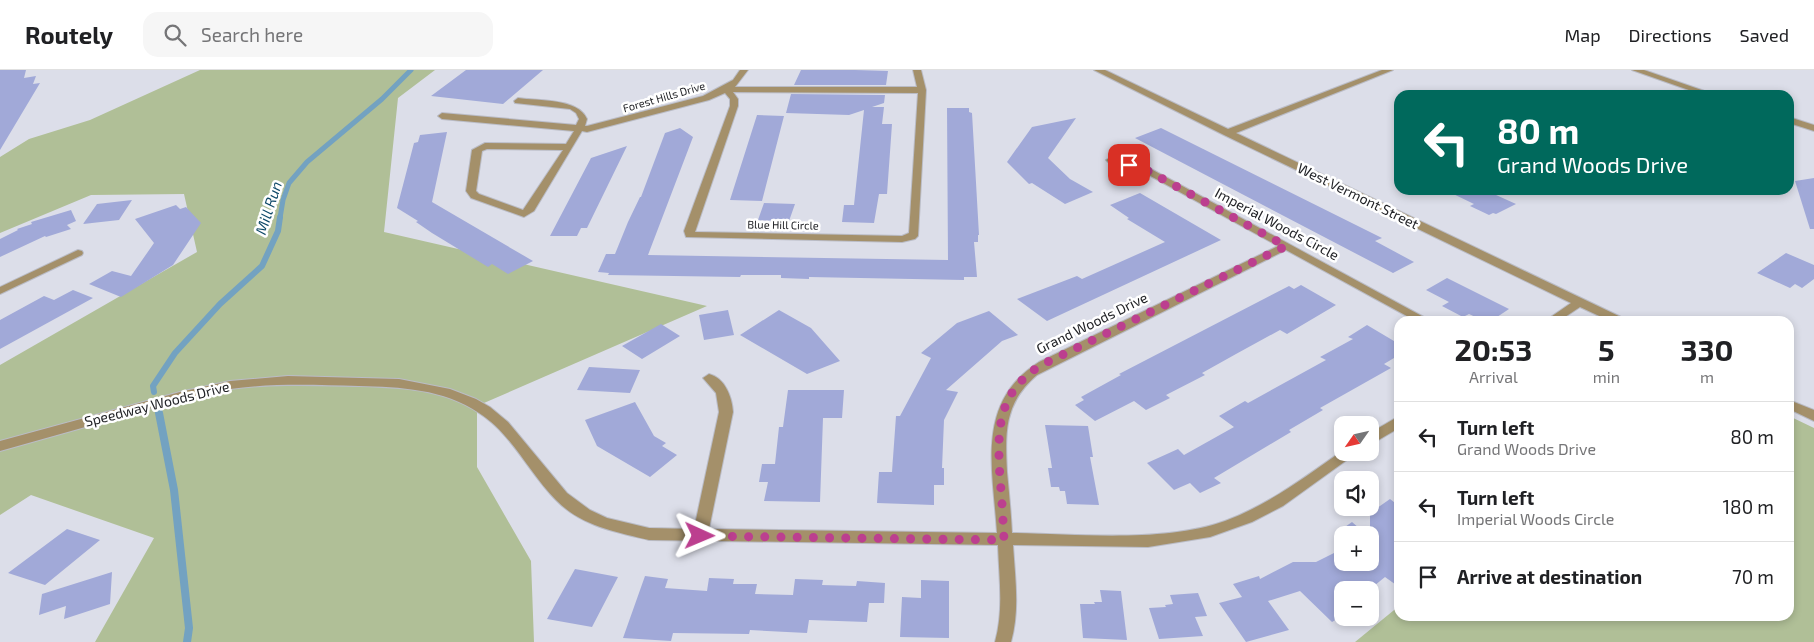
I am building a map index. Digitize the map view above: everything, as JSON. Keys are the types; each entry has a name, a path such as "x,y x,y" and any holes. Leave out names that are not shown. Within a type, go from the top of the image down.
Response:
{"street":[{"path":"726,89 736,82 744,70"},
{"path":"917,70 922,90"},
{"name":"West Vermont Street","path":"1098,70 1609,316"},
{"path":"1227,133 1389,70"},
{"path":"1636,70 1697,90"},
{"name":"Blue Hill Circle","path":"726,89 734,99 734,106 688,231 690,235 902,239 910,237 914,234 922,90"},
{"name":"Forest Hills Drive","path":"442,116 579,129 601,127 709,97 726,89 922,90"},
{"path":"518,101 572,107 580,112 583,119 569,147 527,213 521,214 475,196 471,191 479,148 485,146 569,147"},
{"path":"1794,122 1814,128"},
{"name":"Imperial Woods Circle","path":"1111,160 1148,171 1415,316"},
{"name":"Grand Woods Drive","path":"1003,642 1008,624 1009,602 998,436 1002,412 1009,398 1031,372 1056,358 1286,246"},
{"path":"0,291 78,253"},
{"path":"1559,316 1580,302"},
{"path":"700,536 726,412 726,401 720,387 709,378"},
{"name":"Speedway Woods Drive","path":"0,446 180,396 236,384 288,380 398,383 427,388 462,398 492,415 503,425 562,497 585,514 604,523 648,534 1004,540 1148,541 1209,532 1240,522 1269,507 1338,461"},
{"path":"1794,406 1814,416"},
{"path":"1379,434 1394,425"}],"green space":[{"path":"200,70 435,70 398,98 384,232 707,306 477,406 477,467 531,561 534,642 95,642 154,538 31,495 0,515 0,365 197,252 184,194 91,195 0,233 0,157 29,139 90,120"},
{"path":"1794,418 1814,428 1814,642 1355,642 1375,626 1379,626 1379,622 1394,610 1394,621 1794,621"}],"building":[{"path":"0,70 26,70 24,78 36,76 33,84 40,83 0,150"},
{"path":"466,70 543,70 503,104 431,96"},
{"path":"801,70 888,71 886,85 794,85"},
{"path":"791,94 885,95 884,103 872,107 884,107 882,124 892,124 887,194 879,194 874,223 842,222 844,205 854,205 864,110 849,115 786,113"},
{"path":"947,108 969,108 969,112 972,113 979,235 978,242 974,242 977,277 964,277 964,280 809,277 809,279 781,278 781,275 741,275 740,277 608,275 609,273 598,272 606,254 615,254 641,197 665,133 680,128 693,137 648,255 948,260"},
{"path":"757,115 784,116 762,201 730,200"},
{"path":"1076,118 1048,158 1070,179 1093,192 1065,204 1032,183 1029,184 1007,162 1032,127"},
{"path":"1161,128 1382,238 1375,241 1414,262 1393,273 1135,138"},
{"path":"447,132 432,202 533,261 508,274 492,264 488,267 432,233 416,222 418,221 397,208 414,143 418,142 420,135"},
{"path":"627,146 587,228 581,228 577,236 550,236 591,158"},
{"path":"1814,178 1814,229 1810,229 1795,181"},
{"path":"1140,193 1221,240 1047,321 1017,299 1077,276 1082,279 1165,242 1127,219 1129,218 1110,205"},
{"path":"1455,195 1496,195 1516,204 1496,214 1489,215 1470,206 1474,204"},
{"path":"132,200 119,220 83,224 97,204"},
{"path":"764,203 795,204 789,221 758,220"},
{"path":"176,205 180,209 186,207 201,223 173,265 121,297 89,284 112,271 131,276 154,243 135,219"},
{"path":"71,210 76,221 67,225 71,229 45,236 0,257 0,239 17,229 32,224 31,222"},
{"path":"1786,253 1814,265 1814,279 1802,288 1795,284 1790,288 1757,273"},
{"path":"1447,278 1509,309 1498,316 1473,316 1469,314 1461,316 1442,306 1449,302 1426,290"},
{"path":"1301,285 1336,305 1287,334 1280,330 1236,354 1202,373 1205,375 1166,395 1170,398 1146,410 1134,401 1095,421 1075,405 1084,400 1081,397 1121,375 1119,374 1289,286 1294,289"},
{"path":"73,290 93,298 0,349 0,320 44,296 54,300"},
{"path":"728,310 734,335 704,340 699,315"},
{"path":"779,310 811,328 840,361 807,374 740,335"},
{"path":"989,311 1018,335 1002,341 946,390 958,392 944,420 942,468 944,468 944,485 934,485 934,505 877,503 879,472 892,472 896,416 900,416 931,358 921,353 957,323"},
{"path":"661,324 680,336 642,359 622,346"},
{"path":"1367,325 1394,341 1394,358 1384,364 1391,368 1320,408 1323,410 1289,430 1291,432 1214,478 1221,483 1200,493 1190,483 1174,490 1147,463 1178,449 1184,455 1234,427 1219,416 1245,401 1248,403 1326,360 1320,357 1353,339 1348,337"},
{"path":"589,367 640,370 630,393 577,390"},
{"path":"788,390 844,390 842,418 823,418 820,502 764,501 768,482 759,482 762,464 775,464 779,427 783,427"},
{"path":"635,402 654,436 666,443 662,446 677,455 650,477 597,446 585,420"},
{"path":"1045,425 1088,426 1093,457 1090,457 1099,505 1067,504 1065,491 1060,491 1059,487 1051,487 1048,468 1052,468"},
{"path":"1390,499 1394,502 1394,583 1385,577 1379,582 1334,581 1334,621 1332,622 1300,591 1268,601 1289,630 1246,642 1219,603 1242,597 1233,584 1259,576 1260,579 1293,562 1316,562 1334,553 1334,571 1379,571 1379,526 1370,526 1370,516 1379,516 1379,507"},
{"path":"1352,522 1357,526 1346,526"},
{"path":"67,529 100,540 45,585 8,573"},
{"path":"575,569 618,577 592,627 547,619"},
{"path":"112,572 110,604 64,619 66,606 39,615 42,594"},
{"path":"645,576 668,579 665,588 707,591 709,578 734,579 733,584 757,584 755,594 793,595 795,579 823,580 822,585 856,586 857,581 885,583 884,603 869,603 867,622 809,620 807,633 750,630 749,634 673,633 671,641 623,638"},
{"path":"921,580 949,581 949,638 900,637 902,597 921,598"},
{"path":"1100,590 1121,591 1127,640 1083,638 1080,604 1102,602"},
{"path":"1198,593 1207,616 1195,617 1203,636 1159,639 1149,608 1166,607 1165,605 1173,604 1170,595"}],"waterway":[{"name":"Mill Run","path":"280,218 283,200 289,183 307,162 382,99 411,70"},
{"name":"Mill Run","path":"154,392 153,386 175,353 220,304 262,266 278,231 280,217"},
{"name":"Mill Run","path":"159,413 174,490 189,628 187,642"}],"route":[{"path":"700,536 1004,540 998,436 1002,412 1018,384 1031,372 1056,358 1286,246 1148,171 1129,165"}]}
